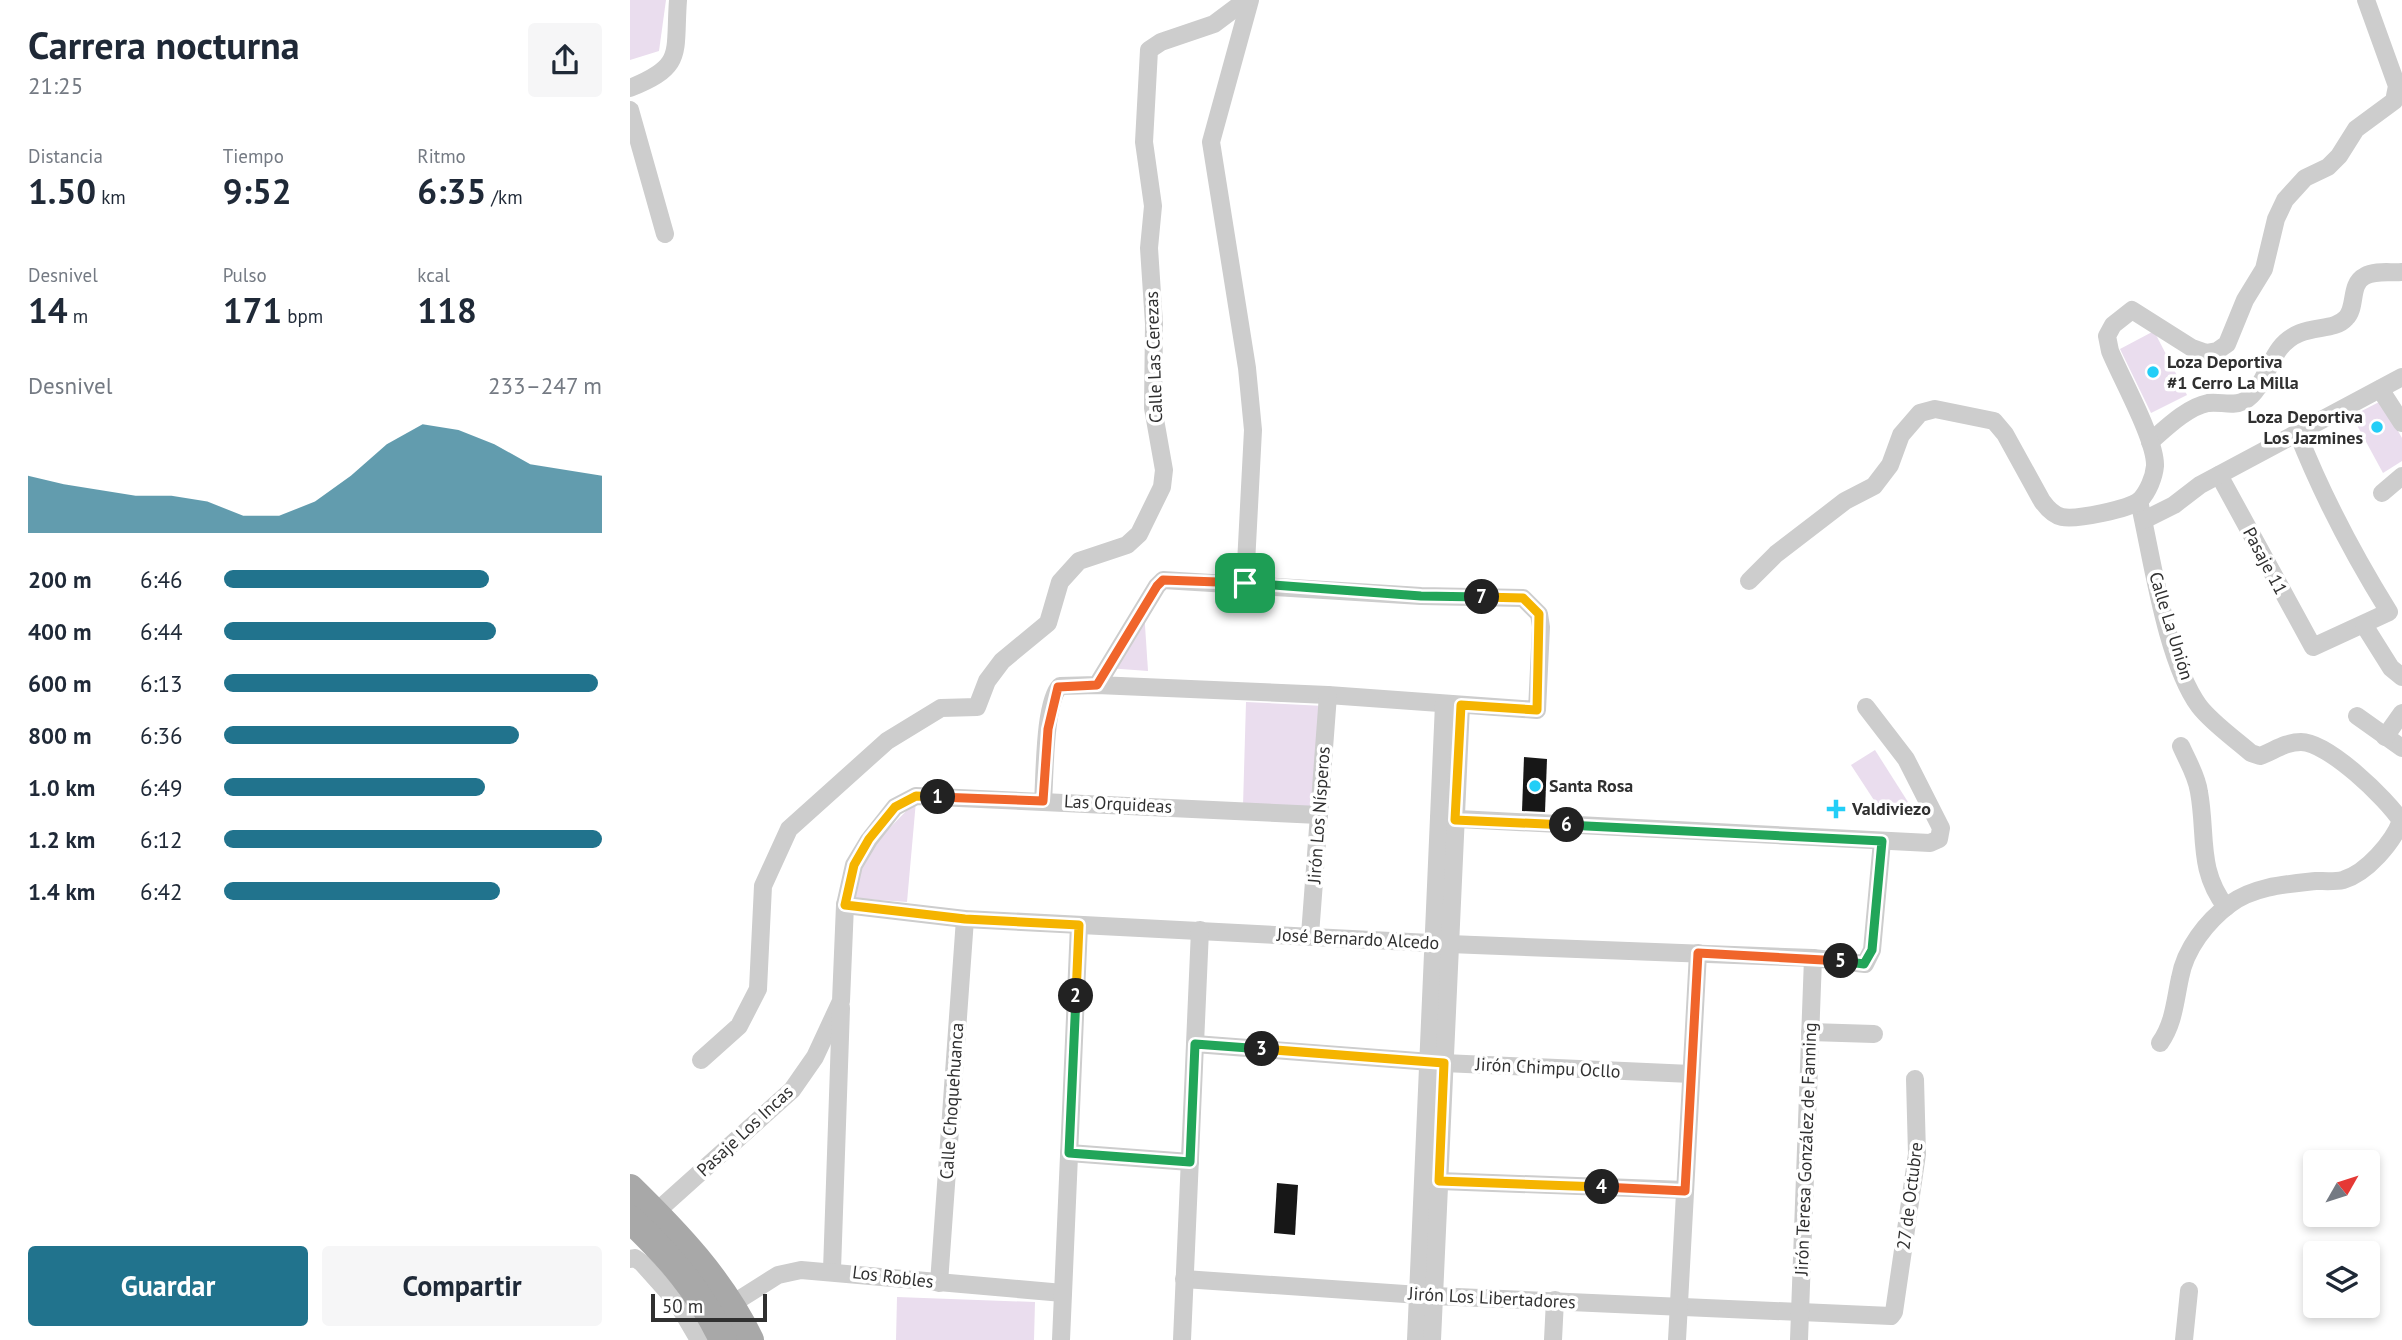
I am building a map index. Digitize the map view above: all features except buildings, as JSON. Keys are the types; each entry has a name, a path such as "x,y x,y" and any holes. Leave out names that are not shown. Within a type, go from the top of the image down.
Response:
{"main road":[{"path":"630,1188 642,1216 708,1307 723,1340"},
{"path":"642,1216 699,1260 732,1304 750,1340"}],"street":[{"path":"630,88 659,76 669,68 674,54 678,0"},
{"path":"1245,583 1253,430 1247,368 1212,142 1248,0"},
{"name":"Calle Las Cerezas","path":"701,1060 739,1026 758,989 763,886 789,829 887,741 941,708 977,707 987,681 1002,661 1048,623 1060,582 1079,561 1127,545 1139,534 1163,487 1163,462 1153,408 1154,324 1149,247 1153,197 1144,142 1149,50 1161,42 1214,24 1248,0"},
{"path":"1749,581 1776,554 1845,501 1874,486 1890,465 1901,435 1920,413 1936,408 1994,421 2005,434 2042,501 2049,510 2061,517 2074,518 2139,501 2150,485 2155,466 2150,442 2110,351 2107,336 2113,324 2132,310 2192,348 2206,353 2217,351 2227,344 2245,300 2264,270 2270,241 2284,200 2305,178 2328,167 2339,156 2356,129 2394,101 2397,86 2366,0"},
{"path":"630,110 665,234"},
{"path":"2150,442 2196,408 2246,400 2256,389 2280,349 2292,336 2301,331 2340,323 2347,318 2355,290 2365,276 2402,272"},
{"path":"2144,520 2174,505 2219,475 2402,377"},
{"path":"2380,389 2402,423"},
{"path":"2298,434 2319,485 2361,569 2389,612 2364,625 2391,668 2402,677"},
{"name":"Pasaje 11","path":"2219,475 2314,647 2364,625"},
{"path":"2382,493 2402,476"},
{"name":"Calle La Unión","path":"2139,501 2168,627 2181,668 2199,705 2251,753 2260,756 2286,744 2304,742 2326,752 2388,801 2402,820 2396,834 2365,867 2343,880 2284,885 2257,891 2226,906 2201,933 2186,955 2169,1027 2160,1043"},
{"path":"1043,801 1054,694 1060,686 1097,685 1328,695 1537,710 1541,627 1539,614 1523,598 1421,596 1163,580 1097,685"},
{"name":"Jirón Los Nísperos","path":"1310,935 1328,695"},
{"path":"1432,1340 1426,1295 1452,704"},
{"path":"1447,819 1930,843 1938,839 1941,828 1906,759 1866,707"},
{"path":"2385,737 2402,713"},
{"path":"2357,716 2402,748"},
{"path":"2181,746 2199,789 2204,827 2202,856 2211,888 2226,906"},
{"name":"Las Orquideas","path":"916,796 1319,815"},
{"name":"Pasaje Los Incas","path":"832,1270 845,905 854,865 869,839 895,807 916,796"},
{"name":"José Bernardo Alcedo","path":"845,905 965,919 1310,935 1441,944 1813,958 1864,964 1869,959 1882,841"},
{"name":"Calle Choquehuanca","path":"939,1283 965,919"},
{"path":"1061,1340 1079,925"},
{"path":"1182,1340 1200,930"},
{"path":"1677,1340 1698,953"},
{"name":"Jirón Teresa González de Fanning","path":"1799,1340 1813,958"},
{"name":"Pasaje Los Incas","path":"642,1216 792,1090 815,1056 841,1001"},
{"path":"1810,1032 1874,1034"},
{"name":"Jirón Chimpu Ocllo","path":"1195,1044 1436,1062 1691,1074"},
{"path":"1416,1340 1426,1295 1439,1181 1436,1062"},
{"name":"27 de Octubre","path":"1894,1312 1917,1154 1915,1079"},
{"path":"1069,1153 1190,1162"},
{"path":"1439,1181 1685,1191"},
{"path":"630,1259 635,1258 642,1262 667,1291 699,1340"},
{"name":"Los Robles","path":"732,1304 778,1275 801,1270 832,1270 939,1283 1063,1293"},
{"name":"Jirón Los Libertadores","path":"1184,1279 1426,1295 1800,1314 1885,1316 1894,1312"},
{"path":"2184,1340 2189,1291"},
{"path":"1553,1340 1555,1300"}],"shaded area":[{"path":"630,0 666,0 659,51 630,60"},
{"name":"Loza Deportiva #1 Cerro La Milla","path":"2154,331 2187,395 2151,413 2120,349"},
{"name":"Loza Deportiva Los Jazmines","path":"2381,401 2402,438 2402,461 2383,473 2352,416"},
{"path":"1144,610 1148,671 1107,668"},
{"path":"1246,702 1324,706 1318,809 1243,806"},
{"path":"1875,750 1908,802 1885,817 1851,765"},
{"path":"916,801 907,902 851,898 866,852"},
{"path":"897,1297 1035,1302 1034,1340 896,1340"}],"place":[{"name":"Loza Deportiva #1 Cerro La Milla","path":"2153,372"},
{"name":"Loza Deportiva Los Jazmines","path":"2377,427"},
{"name":"Santa Rosa","path":"1535,786"},
{"name":"Valdiviezo","path":"1836,809"}],"route":[{"path":"1160,582 1245,583 1421,596 1523,598 1533,606 1539,614 1541,627 1537,710 1461,705 1455,820 1882,841 1872,950 1864,964 1813,958 1698,953 1685,1191 1439,1181 1444,1063 1195,1044 1190,1162 1069,1153 1079,925 965,919 845,905 854,865 869,839 895,807 916,796 1043,801 1048,729 1054,694 1060,686 1097,685 1160,582"}]}
